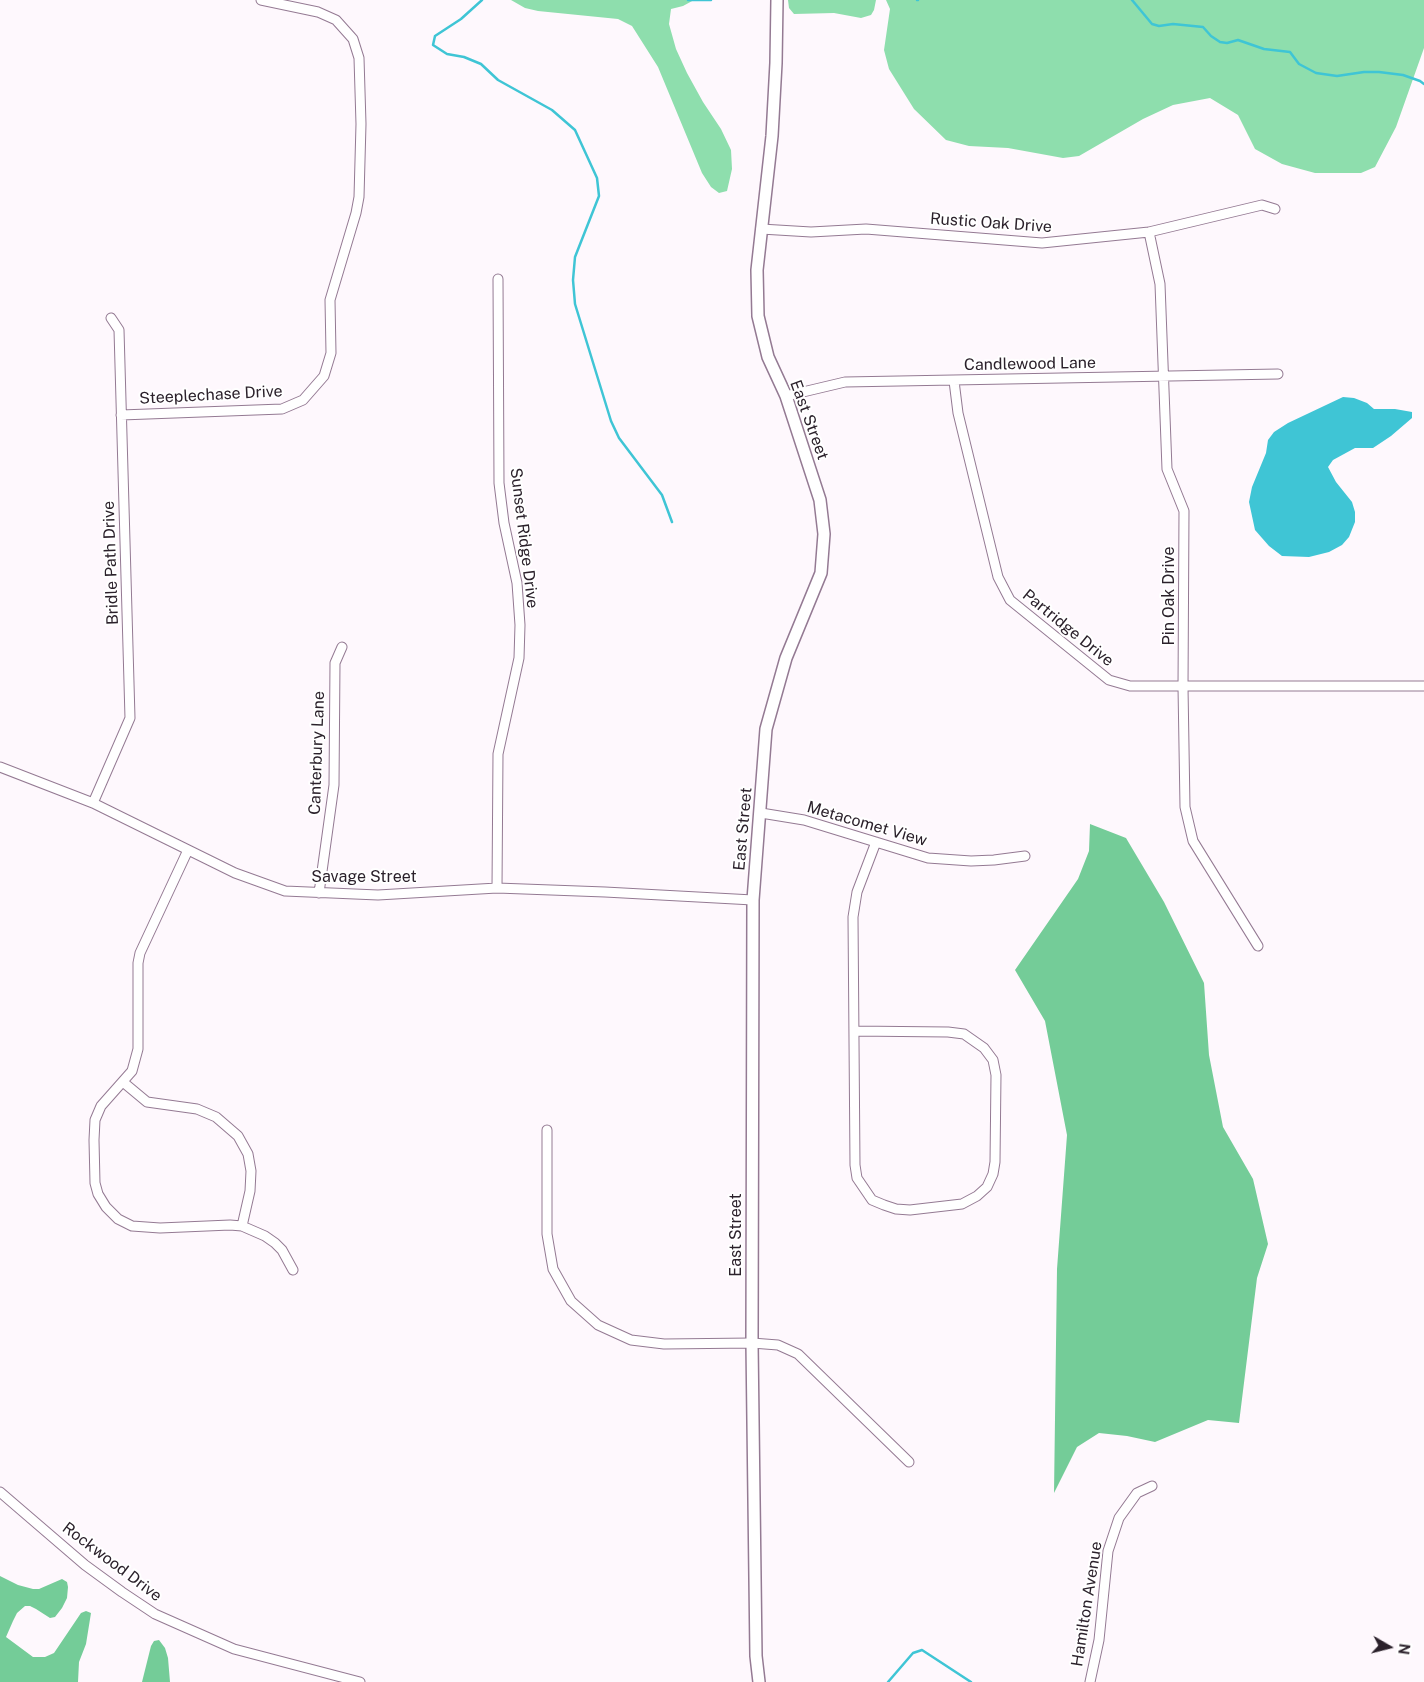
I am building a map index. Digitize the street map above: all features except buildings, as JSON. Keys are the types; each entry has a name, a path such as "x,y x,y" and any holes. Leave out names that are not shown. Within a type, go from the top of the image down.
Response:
{"street":[{"name":"Steeplechase Drive","path":"121,415 282,409 303,400 324,376 331,353 330,300 359,197 361,124 359,58 353,39 336,20 318,12 261,0"},
{"name":"East Street","path":"759,1682 756,1656 752,1343 753,900 766,729 786,658 821,573 824,534 820,500 786,396 768,357 758,316 757,270 772,127 777,0"},
{"name":"Rustic Oak Drive","path":"761,228 811,232 866,229 1042,244 1149,232 1262,205 1275,209"},
{"name":"Pin Oak Drive","path":"1149,232 1160,284 1167,469 1184,512 1183,687 1186,807 1193,842 1258,946"},
{"name":"Sunset Ridge Drive","path":"497,888 498,754 519,658 520,625 517,583 504,523 500,483 498,279"},
{"name":"Bridle Path Drive","path":"92,803 130,718 120,330 110,318"},
{"name":"Candlewood Lane","path":"786,396 845,382 1278,374"},
{"name":"Partridge Drive","path":"954,380 958,413 998,577 1010,600 1108,680 1130,686 1424,686"},
{"name":"Canterbury Lane","path":"319,892 334,785 335,663 342,647"},
{"name":"Savage Street","path":"0,767 92,803 235,873 285,891 378,895 497,888 753,900"},
{"name":"Metacomet View","path":"761,813 804,820 928,858 971,861 1025,856"},
{"path":"854,1031 948,1032 964,1034 984,1048 993,1060 996,1075 995,1162 993,1174 987,1187 977,1196 962,1204 910,1210 896,1209 872,1200 857,1178 855,1166 854,1031 854,904 876,842"},
{"path":"188,850 140,953 138,963 138,1049 132,1071 101,1106 95,1120 95,1183 98,1194 106,1207 118,1220 132,1226 144,1228 242,1226 265,1236 275,1243 282,1250 293,1270"},
{"path":"123,1082 147,1102 197,1109 216,1117 238,1136 248,1154 251,1171 250,1190 242,1226"},
{"path":"547,1130 547,1234 554,1269 571,1300 598,1325 631,1340 664,1344 752,1343 778,1345 798,1354 908,1462"},
{"name":"Hamilton Avenue","path":"1090,1682 1099,1640 1108,1551 1119,1518 1137,1493 1152,1486"},
{"name":"Rockwood Drive","path":"0,1492 85,1565 155,1614 234,1649 360,1682"}],"green space":[{"path":"511,0 694,0 683,6 671,9 669,24 676,49 687,73 721,129 731,150 732,169 727,191 719,193 711,187 702,173 658,67 632,26 618,19 538,11 525,8"},
{"path":"788,0 876,0 871,15 861,18 834,13 794,14 789,8"},
{"path":"886,0 1424,0 1424,48 1396,127 1375,167 1361,173 1315,173 1282,164 1255,149 1238,115 1210,98 1173,105 1143,119 1079,156 1063,158 1008,148 969,146 946,140 914,109 889,69 884,50 890,9"},
{"path":"1090,824 1126,838 1164,902 1204,983 1209,1055 1223,1127 1253,1179 1268,1244 1257,1278 1239,1423 1208,1420 1155,1442 1099,1433 1077,1447 1054,1493 1057,1269 1067,1135 1045,1021 1015,970 1078,879 1089,851"},
{"path":"0,1576 18,1585 33,1589 39,1589 62,1579 67,1582 67,1598 55,1617 50,1618 30,1606 25,1606 17,1613 13,1621 6,1637 33,1657 45,1657 54,1653 81,1613 86,1611 91,1613 86,1644 79,1662 78,1682 0,1682"},
{"path":"159,1640 165,1648 168,1658 170,1682 142,1682 151,1646 154,1641"}],"water":[{"path":"1343,397 1354,398 1367,403 1374,409 1395,409 1412,412 1412,418 1373,448 1355,448 1333,460 1328,467 1336,482 1352,502 1355,512 1355,522 1349,537 1342,545 1329,552 1309,557 1282,556 1269,546 1255,530 1249,502 1252,487 1266,453 1268,440 1274,432 1288,423"}],"waterway":[{"path":"482,0 461,19 435,36 433,45 447,54 464,57 481,64 498,80 552,110 575,130 597,178 599,196 575,257 573,280 575,304 611,421 619,438 662,495 672,522"},
{"path":"688,0 711,0"},
{"path":"1132,0 1152,24 1159,26 1173,24 1203,27 1220,42 1227,43 1238,40 1264,49 1290,52 1299,64 1316,73 1337,76 1379,72 1403,75 1424,84"},
{"path":"888,1682 913,1653 922,1650 971,1682"}]}
